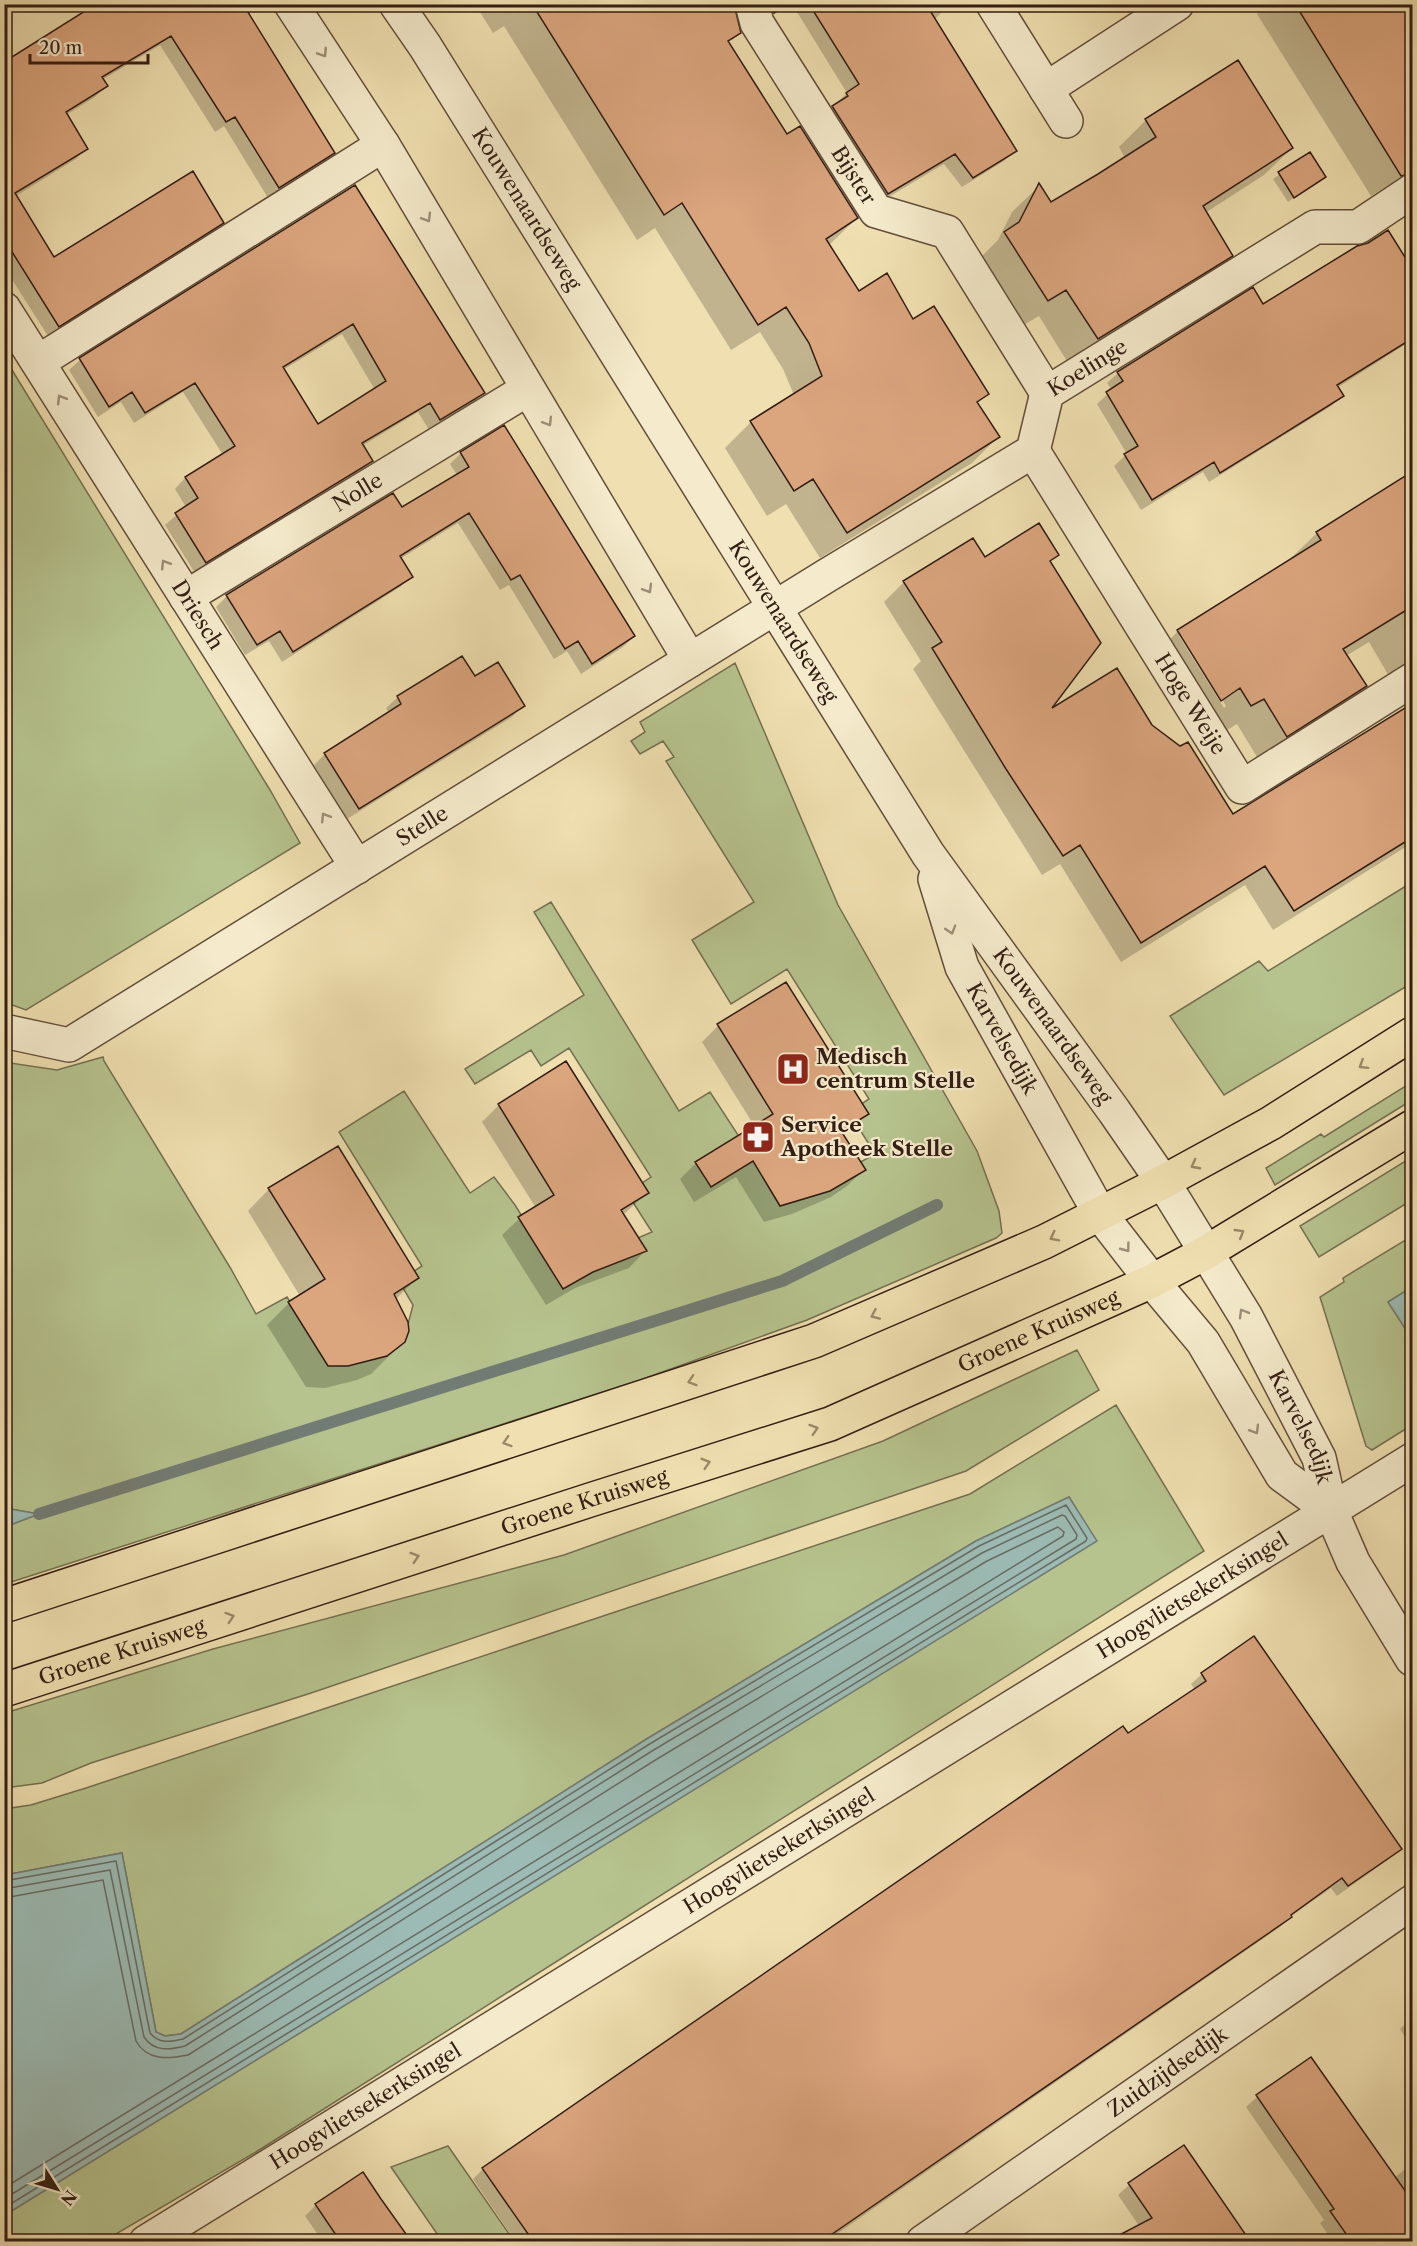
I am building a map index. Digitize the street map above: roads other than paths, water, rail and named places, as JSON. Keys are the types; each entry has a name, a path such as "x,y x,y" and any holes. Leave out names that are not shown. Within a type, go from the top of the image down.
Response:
{"main road":[{"path":"4,1606 814,1341 1044,1242 1163,1182 1270,1123 1413,1034"},
{"name":"Groene Kruisweg","path":"4,1690 830,1424 1152,1281 1205,1253 1413,1127"}],"street":[{"path":"291,4 383,145 690,660"},
{"name":"Kouwenaardseweg","path":"396,4 425,46 928,854 1163,1182"},
{"name":"Kouwenaardseweg","path":"405,4 425,46"},
{"name":"Bijster","path":"752,4 757,23 876,211 947,232 1047,393"},
{"path":"993,4 1066,121"},
{"path":"1046,89 1177,4"},
{"path":"38,362 383,145"},
{"name":"Koelinge","path":"1033,451 1047,393 1315,227 1358,226 1413,191"},
{"name":"Driesch","path":"4,309 357,867"},
{"name":"Nolle","path":"186,597 528,389"},
{"path":"774,608 1033,451"},
{"name":"Hoge Weije","path":"1033,451 1242,787 1413,680"},
{"name":"Stelle","path":"4,1031 69,1045 774,608"},
{"name":"Karvelsedijk","path":"928,854 962,967 1100,1214"},
{"path":"1163,1182 1205,1253"},
{"path":"1100,1214 1152,1281"},
{"name":"Karvelsedijk","path":"1205,1253 1246,1317 1319,1458 1331,1510 1353,1562 1413,1659"},
{"name":"Karvelsedijk","path":"1152,1281 1203,1342 1282,1475 1331,1510"},
{"name":"Hoogvlietsekerksingel","path":"146,2241 1413,1460"},
{"name":"Zuidzijdsedijk","path":"923,2241 1413,1902"}],"water":[{"path":"1412,1287 1412,1339 1388,1302"},
{"path":"1069,1497 1097,1541 5,2215 5,1875 122,1853 156,2032 165,2036 181,2034 645,1740 976,1541"},
{"path":"5,1508 39,1514 5,1527"}],"waterway":[{"path":"39,1514 782,1281 937,1205"}],"place":[{"name":"Medisch centrum Stelle","path":"793,1069"},
{"name":"Service Apotheek Stelle","path":"758,1137"}]}
